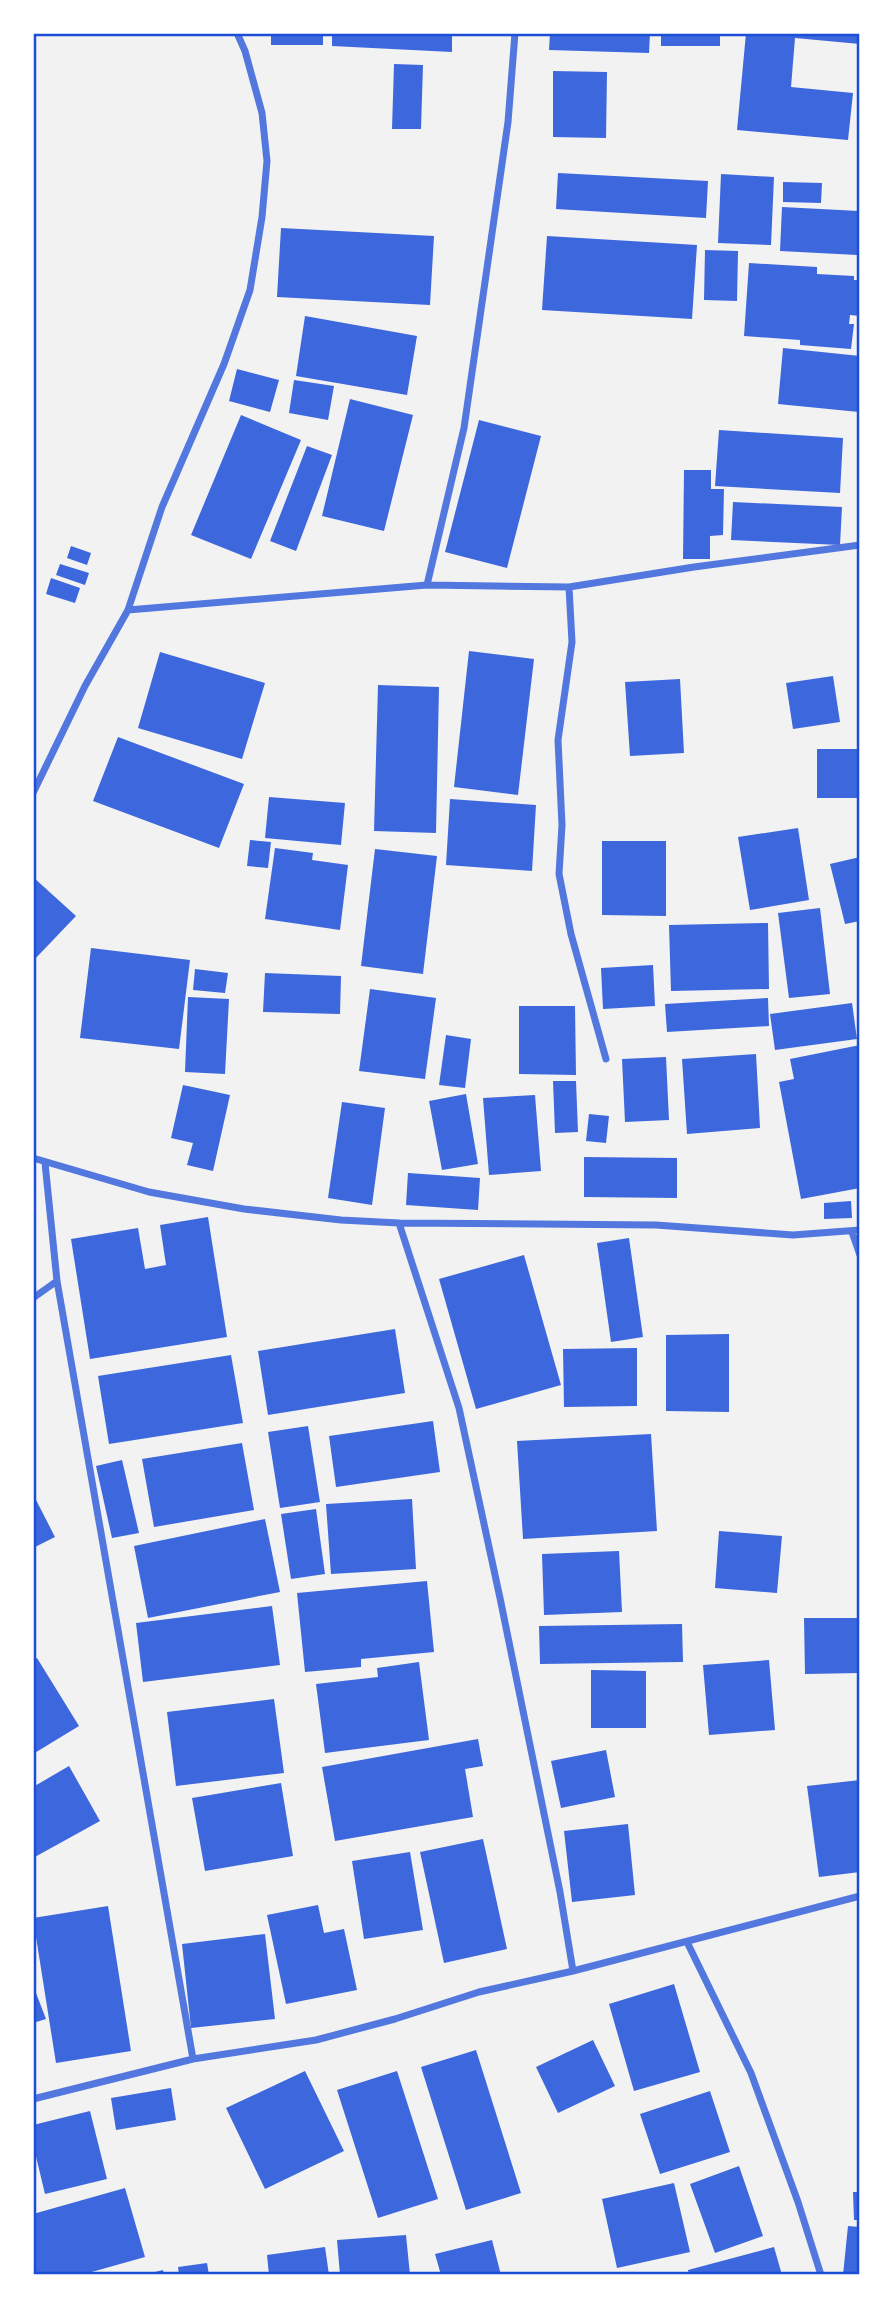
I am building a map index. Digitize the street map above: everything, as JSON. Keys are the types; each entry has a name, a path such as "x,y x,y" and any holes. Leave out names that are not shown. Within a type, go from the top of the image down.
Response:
{"street":[{"path":"33,793 85,686 128,610 162,507 224,364 250,290 262,217 267,161 262,113 245,51 237,33"},
{"path":"427,585 464,428 509,122 514,33"},
{"path":"128,610 427,585 569,587 860,545"},
{"path":"569,587 572,642 558,740 562,825 559,874 571,934 606,1059"},
{"path":"33,1158 149,1192 244,1209 341,1220 399,1223 656,1225 793,1235 856,1231 860,1255"},
{"path":"46,1163 57,1281 193,2059"},
{"path":"399,1223 458,1408 500,1598 560,1892 573,1971"},
{"path":"33,1298 57,1281"},
{"path":"33,2099 193,2059 316,2040 396,2020 479,1992 573,1971 860,1896"},
{"path":"687,1942 751,2073 798,2202 821,2275"}],"building":[{"path":"271,33 323,33 323,45 271,45"},
{"path":"332,33 452,33 452,52 332,46"},
{"path":"550,33 650,33 649,53 549,50"},
{"path":"661,33 720,33 720,46 661,46"},
{"path":"746,33 860,33 860,44 795,38 791,87 853,93 848,140 737,130"},
{"path":"394,64 423,65 421,129 392,129"},
{"path":"553,71 607,72 606,138 553,137"},
{"path":"558,173 708,181 706,218 556,209"},
{"path":"721,174 774,177 771,245 718,243"},
{"path":"783,182 822,183 821,203 783,202"},
{"path":"782,207 859,211 857,255 780,251"},
{"path":"281,228 434,236 430,305 277,297"},
{"path":"547,236 697,245 692,319 542,310"},
{"path":"705,250 738,251 737,301 704,300"},
{"path":"749,263 817,267 817,274 854,276 854,280 860,280 860,316 850,315 849,324 854,324 851,349 800,345 800,340 744,336"},
{"path":"305,316 417,336 407,395 296,376"},
{"path":"783,348 860,356 859,412 778,404"},
{"path":"237,369 279,380 270,412 229,401"},
{"path":"294,380 334,386 328,420 289,413"},
{"path":"350,399 413,415 384,531 322,516"},
{"path":"241,415 301,440 251,559 191,535"},
{"path":"479,420 541,436 507,568 445,552"},
{"path":"719,430 843,438 840,493 715,486"},
{"path":"307,446 332,455 296,551 270,541"},
{"path":"684,470 711,470 711,489 724,489 723,535 710,536 710,559 683,559"},
{"path":"733,502 842,507 840,545 731,540"},
{"path":"71,546 91,553 87,565 67,558"},
{"path":"60,564 89,573 85,585 56,575"},
{"path":"51,578 80,588 75,603 46,594"},
{"path":"469,651 534,659 518,795 454,787"},
{"path":"160,652 265,683 242,759 138,728"},
{"path":"833,676 840,722 793,729 786,683"},
{"path":"680,679 684,753 630,756 625,682"},
{"path":"378,685 439,687 436,833 374,831"},
{"path":"118,737 244,784 219,848 93,801"},
{"path":"817,749 860,749 860,798 817,798"},
{"path":"269,797 345,803 341,845 265,838"},
{"path":"450,799 536,805 532,871 446,865"},
{"path":"798,828 809,900 750,910 738,837"},
{"path":"250,840 271,842 268,868 247,866"},
{"path":"602,841 666,841 666,916 602,915"},
{"path":"275,848 313,853 312,860 348,865 340,930 265,919"},
{"path":"375,849 437,856 423,974 361,966"},
{"path":"860,857 860,921 845,924 830,864"},
{"path":"33,877 76,916 33,961"},
{"path":"820,908 830,994 789,998 778,913"},
{"path":"768,923 769,989 671,991 669,925"},
{"path":"91,948 190,960 179,1049 80,1038"},
{"path":"653,965 655,1006 603,1009 601,968"},
{"path":"195,969 228,973 225,993 193,990"},
{"path":"265,973 341,976 340,1014 263,1012"},
{"path":"370,989 436,998 425,1079 359,1071"},
{"path":"188,997 229,999 225,1074 185,1072"},
{"path":"768,998 769,1026 667,1032 665,1004"},
{"path":"852,1003 857,1039 775,1050 770,1014"},
{"path":"519,1006 575,1006 576,1075 519,1074"},
{"path":"446,1035 471,1039 465,1088 439,1085"},
{"path":"860,1045 860,1188 801,1199 779,1082 794,1079 790,1059"},
{"path":"756,1054 760,1128 687,1134 682,1059"},
{"path":"666,1057 669,1120 625,1122 622,1059"},
{"path":"553,1081 576,1081 578,1132 555,1133"},
{"path":"183,1085 230,1095 213,1171 187,1165 193,1143 171,1138"},
{"path":"466,1094 478,1164 442,1170 429,1101"},
{"path":"535,1095 541,1171 489,1175 483,1098"},
{"path":"342,1102 385,1108 372,1205 328,1198"},
{"path":"589,1114 609,1116 606,1143 586,1141"},
{"path":"584,1157 677,1158 677,1198 584,1197"},
{"path":"408,1173 480,1178 478,1210 406,1205"},
{"path":"851,1201 852,1218 824,1219 824,1203"},
{"path":"208,1217 227,1337 90,1359 71,1239 138,1228 145,1269 166,1265 160,1225"},
{"path":"629,1238 643,1337 611,1342 597,1243"},
{"path":"524,1255 561,1385 476,1409 439,1279"},
{"path":"395,1329 405,1393 268,1415 258,1351"},
{"path":"729,1334 729,1412 666,1411 666,1335"},
{"path":"637,1348 637,1406 564,1407 563,1349"},
{"path":"231,1355 243,1423 109,1444 98,1376"},
{"path":"433,1421 440,1472 336,1487 329,1436"},
{"path":"308,1426 320,1502 280,1508 268,1432"},
{"path":"651,1434 657,1531 523,1539 517,1441"},
{"path":"242,1443 254,1510 154,1527 142,1459"},
{"path":"122,1460 139,1533 112,1538 96,1466"},
{"path":"33,1494 55,1537 33,1548"},
{"path":"412,1499 416,1569 331,1574 326,1504"},
{"path":"316,1509 325,1574 291,1579 281,1514"},
{"path":"265,1519 280,1592 148,1618 134,1546"},
{"path":"719,1531 782,1536 777,1593 715,1588"},
{"path":"619,1551 622,1612 544,1615 542,1554"},
{"path":"427,1581 434,1652 361,1659 361,1667 305,1672 297,1593"},
{"path":"272,1606 280,1665 143,1682 136,1623"},
{"path":"804,1618 860,1618 860,1673 805,1674"},
{"path":"682,1624 683,1662 540,1664 539,1626"},
{"path":"37,1658 79,1726 33,1754 33,1660"},
{"path":"769,1660 775,1730 709,1735 703,1665"},
{"path":"419,1662 429,1740 325,1753 316,1684 378,1677 377,1668"},
{"path":"591,1670 646,1671 646,1728 591,1728"},
{"path":"274,1699 284,1773 176,1786 167,1712"},
{"path":"478,1739 483,1766 465,1769 473,1817 335,1841 322,1767"},
{"path":"606,1750 615,1797 561,1808 551,1761"},
{"path":"69,1766 100,1821 33,1858 33,1787"},
{"path":"860,1780 860,1872 819,1877 807,1786"},
{"path":"281,1783 293,1856 205,1871 192,1798"},
{"path":"628,1824 635,1895 572,1902 564,1831"},
{"path":"483,1839 507,1949 444,1963 420,1852"},
{"path":"410,1852 423,1930 364,1939 352,1861"},
{"path":"318,1905 324,1933 344,1929 357,1990 286,2004 267,1915"},
{"path":"108,1906 131,2051 56,2063 33,1918"},
{"path":"265,1934 275,2019 191,2028 182,1944"},
{"path":"674,1984 700,2072 634,2091 609,2004"},
{"path":"33,1985 46,2019 33,2023"},
{"path":"593,2040 615,2086 558,2113 536,2067"},
{"path":"476,2050 521,2193 466,2210 421,2067"},
{"path":"305,2071 344,2151 265,2189 226,2108"},
{"path":"397,2071 438,2199 378,2218 337,2090"},
{"path":"171,2088 176,2120 116,2130 111,2098"},
{"path":"710,2091 730,2152 660,2174 640,2114"},
{"path":"90,2111 107,2179 45,2194 33,2144 33,2125"},
{"path":"739,2166 763,2236 715,2253 690,2184"},
{"path":"674,2183 690,2252 617,2268 602,2199"},
{"path":"125,2188 145,2257 81,2275 33,2275 33,2214"},
{"path":"853,2192 860,2192 860,2220 854,2220"},
{"path":"848,2226 860,2227 860,2275 843,2275"},
{"path":"406,2235 410,2275 340,2275 337,2240"},
{"path":"492,2240 501,2275 441,2275 435,2254"},
{"path":"325,2247 329,2275 269,2275 267,2255"},
{"path":"774,2247 782,2275 689,2275 688,2270"},
{"path":"207,2263 209,2275 179,2275 178,2267"},
{"path":"163,2270 164,2275 147,2275 147,2274"}]}
